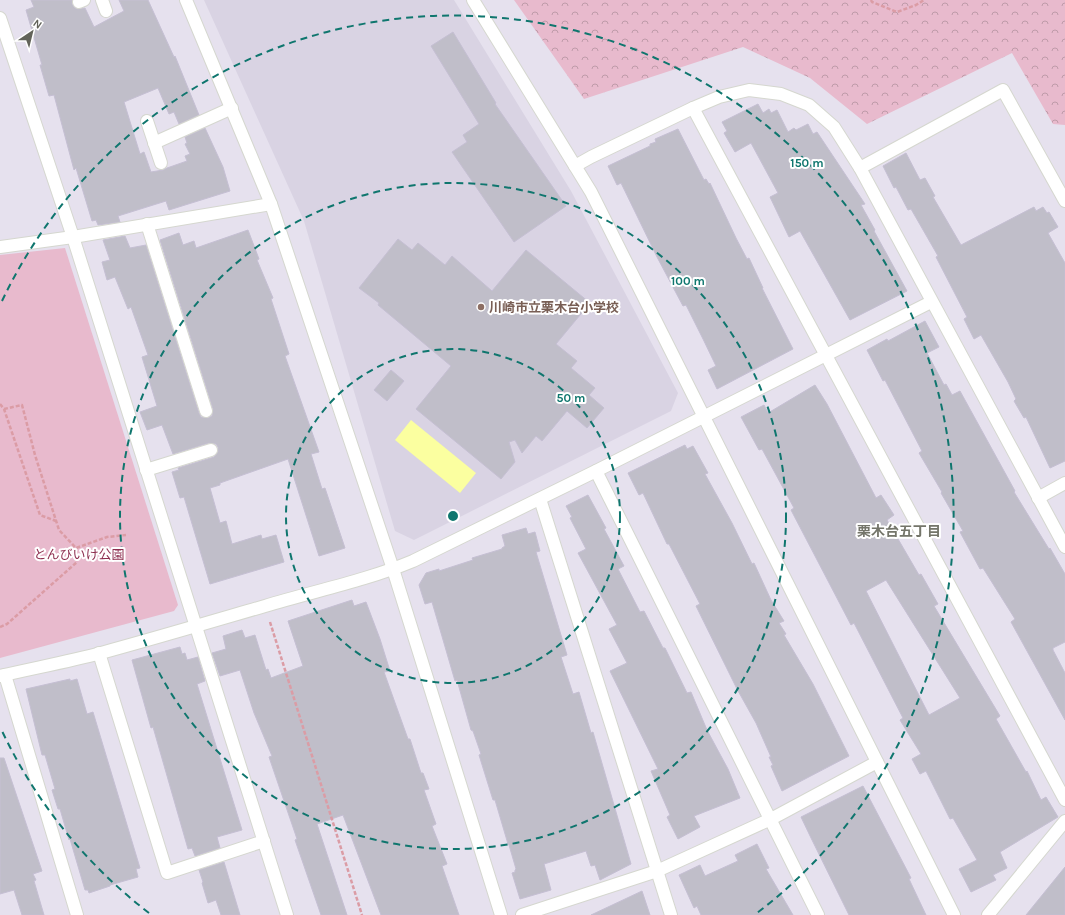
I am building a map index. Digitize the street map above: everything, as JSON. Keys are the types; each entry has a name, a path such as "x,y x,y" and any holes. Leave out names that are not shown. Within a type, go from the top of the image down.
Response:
{"street":[{"path":"186,0 271,204 393,569 501,915"},
{"path":"473,0 591,192 954,915"},
{"path":"0,18 73,237 288,915"},
{"path":"575,166 693,108 719,97 749,90 781,94 809,105 834,127 860,168 931,302 1065,547"},
{"path":"860,168 1003,90 1065,201"},
{"path":"154,143 232,108"},
{"path":"693,108 1065,800"},
{"path":"147,121 161,163"},
{"path":"0,247 73,237 271,204"},
{"path":"147,224 206,410"},
{"path":"77,915 2,676 99,653 196,627 265,606 372,577 413,561 596,471 931,302"},
{"path":"146,470 211,450"},
{"path":"596,471 818,915"},
{"path":"1038,498 1065,483"},
{"path":"540,499 671,915"},
{"path":"99,653 167,873 264,841"},
{"path":"522,915 657,871 771,819 877,762"},
{"path":"988,915 1064,824"}],"path":[{"path":"870,0 897,12 916,5 924,0"},
{"path":"0,404 4,409 40,515 57,521"},
{"path":"0,627 7,624 77,562 76,548 59,530 35,455 22,406 4,409"},
{"path":"76,548 107,537 126,535"},
{"path":"265,606 362,915"}],"shaded area":[{"name":"川崎市立栗木台小学校","path":"204,0 454,0 571,191 678,393 671,411 414,540 395,531 304,221"},
{"path":"411,420 476,473 460,493 395,440"}],"green space":[{"path":"514,0 1065,0 1065,125 1053,124 1012,53 867,124 810,78 743,47 584,99"},
{"name":"とんびいけ公園","path":"65,248 178,605 174,611 0,658 0,255"}],"building":[{"path":"31,0 72,0 72,4 75,8 85,8 94,27 124,11 119,0 148,0 174,57 175,56 199,115 179,124 174,112 169,114 158,88 124,102 140,154 144,152 151,172 163,170 187,161 185,156 190,154 185,144 187,143 185,137 205,128 223,167 230,191 169,210 166,201 118,216 120,222 98,225 96,220 92,221 76,168 74,170 54,95 49,96 40,65 42,65 26,10 34,7"},
{"path":"453,32 496,103 495,104 566,206 514,242 452,152 467,142 463,135 479,124 431,46"},
{"path":"758,104 763,113 769,109 771,113 777,110 788,132 794,128 796,130 808,124 813,134 817,132 865,204 861,205 907,291 850,320 800,231 789,237 770,197 778,193 751,143 735,152 724,133 727,131 722,122"},
{"path":"678,129 704,180 706,179 709,184 710,183 736,238 747,259 749,258 762,288 793,349 717,389 708,370 716,366 703,339 686,305 683,306 657,257 621,183 617,185 608,166 650,146 650,144 656,142 655,139"},
{"path":"906,153 920,180 925,178 935,196 933,197 961,245 1034,207 1036,211 1043,207 1047,213 1049,212 1058,227 1048,233 1065,263 1065,461 1050,468 1026,417 1024,418 1014,401 1016,399 1008,382 981,335 974,339 964,319 967,317 936,257 938,256 911,209 908,210 896,187 894,188 883,166"},
{"path":"248,230 259,259 257,260 273,298 271,299 289,354 285,356 319,452 311,454 322,489 325,488 345,548 319,556 288,459 220,483 220,485 210,488 220,523 226,521 232,544 261,535 262,539 276,535 284,562 210,584 184,497 180,498 172,472 179,470 178,468 214,457 218,452 218,447 216,444 209,443 173,454 162,425 147,430 140,412 157,406 142,357 148,355 131,307 128,309 115,277 107,280 102,262 110,260 103,240 125,236 130,248 146,245 199,413 201,417 208,418 212,416 213,409 160,240 179,233 183,245 194,241 196,248"},
{"path":"398,239 412,250 418,243 445,265 452,256 492,291 526,250 590,303 556,344 577,361 571,368 595,388 589,395 604,408 587,428 567,411 542,441 536,436 522,453 515,440 509,442 515,462 501,479 416,409 451,366 378,305 379,303 359,288"},
{"path":"925,321 939,347 927,353 944,385 946,384 952,395 960,391 1015,491 1014,492 1065,574 1065,642 1053,648 1053,650 1065,673 1065,720 1011,622 1015,619 983,568 980,569 960,532 963,531 919,453 922,451 885,380 883,381 867,350 887,339 888,341"},
{"path":"391,370 404,381 387,401 374,390"},
{"path":"815,385 827,404 876,498 881,495 894,515 887,520 919,575 921,574 938,604 934,606 1000,716 996,719 1026,772 1027,771 1041,800 1046,797 1058,817 1000,852 1007,868 993,875 996,880 971,892 959,869 977,860 953,818 950,819 926,771 920,774 912,759 921,754 900,720 903,718 854,623 851,625 791,510 794,508 762,449 759,450 741,417 764,405 768,413","holes":["886,580 960,698 929,715 866,591"]},
{"path":"685,445 687,449 693,446 708,473 705,474 732,523 752,564 754,563 771,600 784,621 779,623 786,634 784,635 813,684 849,756 782,791 771,766 773,765 769,757 771,757 756,723 737,689 696,606 700,604 669,544 667,544 643,493 639,495 628,473"},
{"path":"588,495 624,566 618,569 640,612 644,611 663,648 665,648 687,693 691,692 707,730 728,769 740,798 694,816 700,827 678,839 667,817 670,815 651,771 658,769 610,671 627,663 609,629 617,625 578,553 586,549 570,518 572,517 566,506"},
{"path":"526,528 528,534 535,532 540,551 536,552 567,655 561,657 573,694 579,692 591,733 593,732 631,864 600,880 595,865 591,866 586,851 544,864 551,890 520,899 512,873 515,872 516,869 495,800 493,800 479,755 481,754 473,731 471,730 457,680 455,681 432,602 425,604 419,585 426,573 439,569 439,571 473,560 472,558 502,549 505,546 502,535"},
{"path":"352,600 354,606 366,602 380,639 390,671 384,672 408,739 410,739 421,773 423,773 429,789 424,790 436,824 432,826 447,864 442,866 459,915 381,915 343,815 317,824 347,915 321,915 295,840 297,839 269,757 272,756 254,713 240,670 220,676 212,653 226,649 223,636 242,630 245,638 255,635 266,670 268,669 271,678 303,666 288,621"},
{"path":"180,647 182,654 185,653 187,660 198,657 205,681 197,684 242,830 217,837 220,848 195,856 192,848 188,849 132,660"},
{"path":"70,679 70,681 77,679 87,714 93,712 140,868 136,869 138,877 89,893 88,890 85,890 70,839 69,840 60,809 58,809 52,790 55,789 45,755 42,755 26,689"},
{"path":"0,758 4,758 42,871 33,874 36,880 34,881 44,915 22,915 14,890 0,894"},
{"path":"863,786 911,878 909,879 926,915 849,915 812,840 801,817"},
{"path":"757,844 769,868 766,869 793,915 701,915 697,906 694,908 679,875 700,865 705,876 738,861 735,855"},
{"path":"224,862 240,915 221,915 216,900 208,903 199,870"},
{"path":"1065,867 1065,915 1026,915"},
{"path":"642,891 650,915 591,915"}],"place":[{"name":"川崎市立栗木台小学校","path":"481,307"}],"district":[{"name":"栗木台五丁目","path":"899,531"}]}
